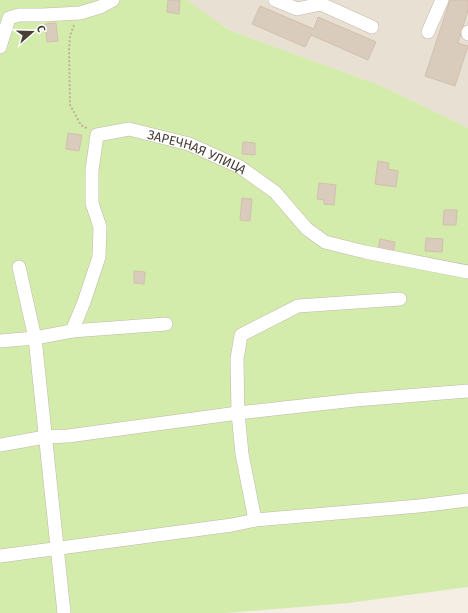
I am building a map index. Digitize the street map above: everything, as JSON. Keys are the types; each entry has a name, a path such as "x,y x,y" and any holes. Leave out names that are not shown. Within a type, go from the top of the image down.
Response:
{"street":[{"path":"0,15 80,13 113,0"},
{"path":"275,0 297,9 321,4 372,27"},
{"path":"428,32 442,0"},
{"path":"0,47 9,18 18,15"},
{"name":"ЗАРЕЧНАЯ УЛИЦА","path":"98,135 129,129 189,144 240,167 276,192 307,229 325,242 365,252 468,272"},
{"path":"72,331 84,302 99,257 100,227 92,203 92,170 98,135"},
{"path":"19,267 35,338 64,613"},
{"path":"254,520 242,454 238,413 237,359 241,335 298,306 400,300"},
{"path":"0,341 35,338 72,331 166,324"},
{"path":"0,444 238,413 355,400 468,391"},
{"path":"0,556 232,525 254,520 419,506 468,500"}],"path":[{"path":"80,13 74,23 70,36 68,69 70,105 81,125 98,135"}],"shaded area":[{"path":"187,0 468,0 468,128 382,86 229,30"}],"green space":[{"path":"0,0 187,0 229,30 382,86 468,128 468,587 348,603 226,613 0,613"}],"building":[{"path":"168,0 180,0 179,14 167,12"},
{"path":"450,0 468,0 468,10 458,43 468,46 455,86 425,76"},
{"path":"260,6 314,29 318,17 376,42 368,60 311,35 305,47 252,24"},
{"path":"56,23 58,41 47,42 45,24"},
{"path":"68,133 82,135 79,151 66,149"},
{"path":"243,142 255,143 255,155 242,154"},
{"path":"378,161 389,163 388,169 398,171 396,187 375,184"},
{"path":"319,183 336,185 334,205 324,204 324,200 317,199"},
{"path":"242,198 252,199 250,221 240,220"},
{"path":"444,210 457,210 456,225 443,225"},
{"path":"426,238 443,239 442,252 425,251"},
{"path":"380,239 395,242 393,254 378,251"},
{"path":"134,271 145,272 144,284 134,283"}]}
